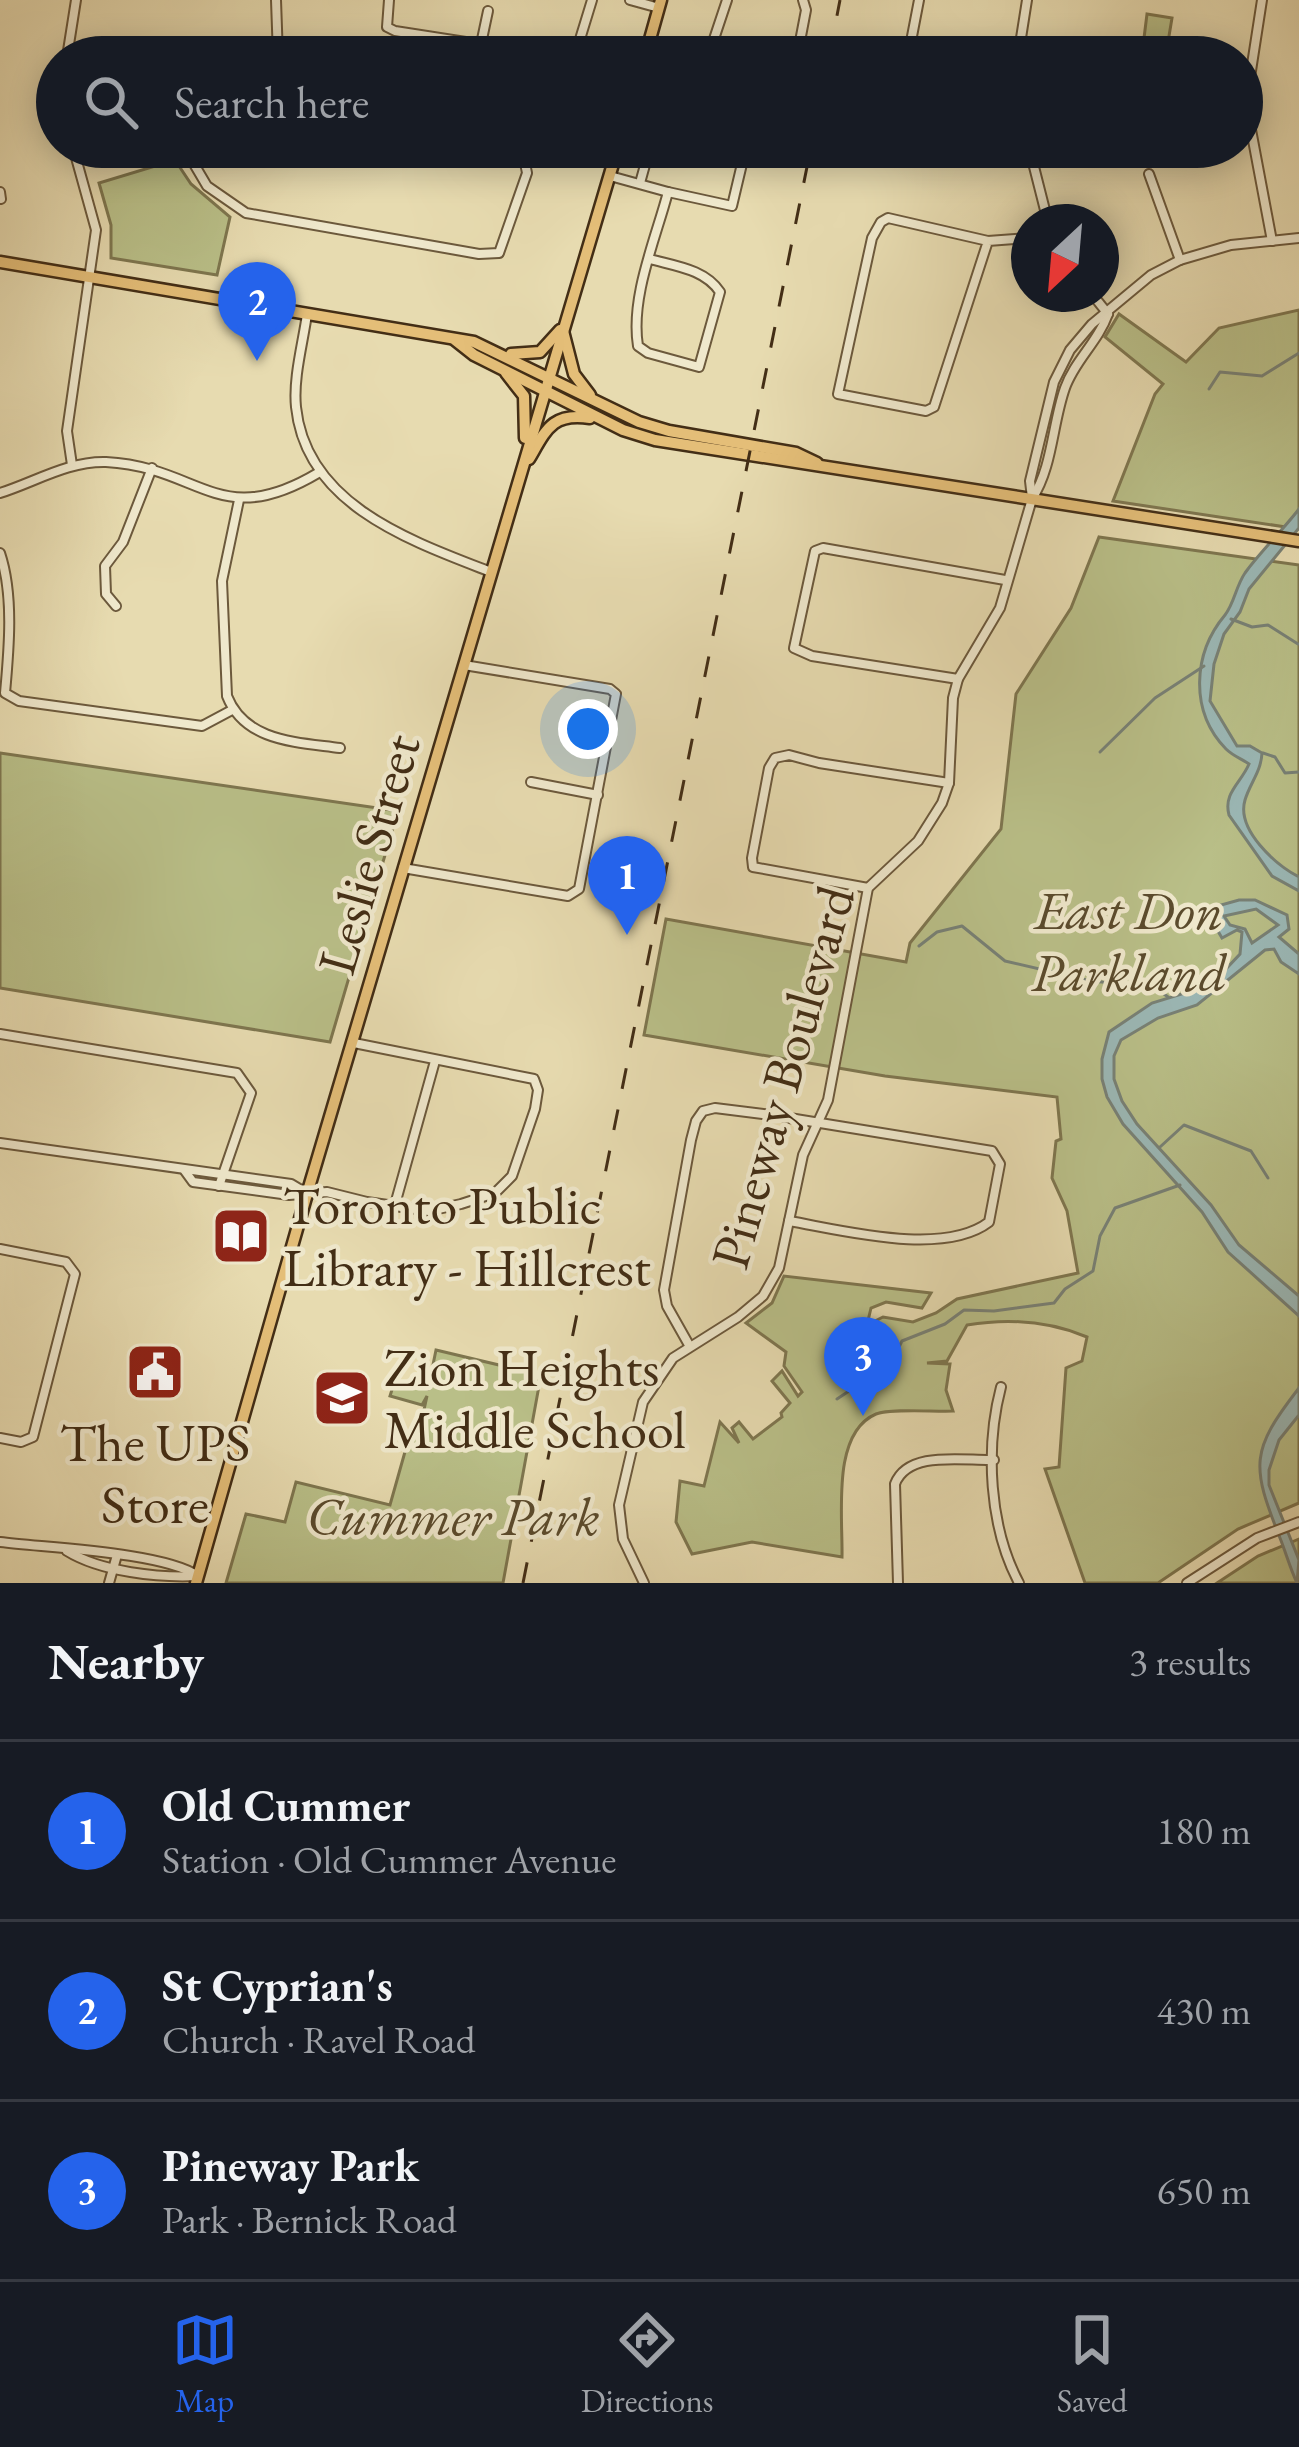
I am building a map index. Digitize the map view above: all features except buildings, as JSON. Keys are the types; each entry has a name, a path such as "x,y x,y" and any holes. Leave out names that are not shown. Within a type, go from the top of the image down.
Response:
{"main road":[{"path":"651,36 660,4"},
{"name":"Leslie Street","path":"197,1580 611,168"},
{"path":"0,262 474,341 609,423"},
{"path":"502,360 541,352 562,328"},
{"path":"562,328 576,380 608,408"},
{"path":"502,360 524,396 523,461"},
{"path":"546,384 669,431 796,453 819,464"},
{"path":"518,477 552,421 572,416 655,440 791,464 819,464 1299,541"}],"street":[{"path":"70,36 76,0"},
{"path":"276,0 277,36"},
{"path":"389,0 387,27 437,36"},
{"path":"581,36 592,0"},
{"path":"630,0 660,4"},
{"path":"715,36 727,0"},
{"path":"801,36 803,0"},
{"path":"912,36 919,0"},
{"path":"1022,36 1028,0"},
{"path":"1256,36 1262,0"},
{"path":"483,36 488,11"},
{"path":"72,465 67,431 96,230 79,168"},
{"path":"196,168 207,186 246,213 478,254 499,253 526,168"},
{"path":"640,183 644,168"},
{"path":"609,176 732,206 741,168"},
{"path":"1034,168 1043,204"},
{"path":"1258,168 1272,241"},
{"path":"1149,174 1180,260"},
{"path":"650,259 702,274 717,285 720,292 704,363 699,367 638,346 636,326 650,259 668,192"},
{"path":"988,241 934,406 926,411 838,394 872,238 880,221 888,218 988,241 1011,239"},
{"name":"Pineway Boulevard","path":"644,1583 623,1539 619,1505 643,1402 673,1358 763,1296 779,1268 803,1155 828,1100 868,888 918,842 950,783 958,679 1000,608 1032,499 1042,483 1065,387 1080,358 1102,333 1108,314 1151,275 1180,260 1231,245 1299,238"},
{"path":"307,314 295,405 305,447 318,472 336,494 364,514 492,573"},
{"path":"0,493 72,465 107,462 152,468 212,494 239,500 280,493 318,472"},
{"path":"116,606 106,594 105,566 123,542 152,468"},
{"path":"239,500 222,581 227,695 232,710 252,729 277,739 340,748"},
{"path":"958,679 812,656 794,648 815,551 823,548 1006,580"},
{"path":"0,553 8,633 5,693 19,701 202,726 232,710"},
{"path":"403,868 575,895 616,694 610,689 464,665"},
{"path":"868,888 753,867 769,768 775,758 789,754 950,783"},
{"path":"531,782 598,795"},
{"path":"0,1034 237,1072 251,1093 219,1186"},
{"path":"185,1171 193,1182 289,1195 327,1192 429,1211 495,1193 512,1177 535,1108 538,1090 534,1079 354,1043"},
{"path":"394,1208 435,1061"},
{"path":"689,1345 667,1306 664,1290 696,1121 703,1111 715,1108 992,1151 1000,1164 989,1222 977,1231 922,1239 789,1220"},
{"path":"0,1143 291,1184 307,1194"},
{"path":"0,1249 66,1262 75,1274 33,1437 21,1442 0,1438"},
{"path":"1001,1387 994,1412 995,1517 1019,1583"},
{"path":"898,1583 895,1484 899,1472 909,1464 928,1461 994,1460"},
{"path":"1186,1583 1244,1545 1299,1522"},
{"path":"0,1542 184,1566 197,1580"},
{"path":"66,1550 84,1562 197,1580"},
{"path":"110,1583 117,1556"}],"green space":[{"path":"1147,14 1172,18 1169,36 1144,36"},
{"path":"149,168 180,168 191,184 230,217 217,275 111,258 111,225 99,183"},
{"path":"1299,310 1299,529 1113,501 1163,384 1105,337 1119,314 1186,362 1219,328"},
{"name":"East Don Parkland","path":"1099,537 1299,565 1299,1503 1238,1529 1158,1583 1085,1583 1045,1469 1059,1467 1066,1368 1082,1361 1087,1337 1043,1324 983,1323 967,1325 947,1361 927,1363 950,1364 946,1390 953,1411 883,1412 862,1424 852,1439 842,1477 842,1557 752,1542 692,1554 676,1522 680,1481 704,1486 720,1422 739,1443 732,1428 739,1422 753,1439 782,1417 790,1403 772,1381 782,1371 798,1396 802,1392 784,1366 786,1352 746,1323 772,1303 784,1276 931,1293 922,1308 886,1302 871,1308 867,1325 883,1317 913,1322 957,1299 1078,1273 1067,1211 1052,1178 1056,1141 1061,1139 1057,1097 885,1076 644,1035 666,919 906,962 910,943 1001,829 1016,694 1071,608"},
{"path":"0,753 398,811 330,1042 0,988"},
{"name":"Cummer Park","path":"436,1350 541,1375 503,1583 226,1583 246,1514 285,1522 296,1482 390,1505 412,1427 420,1428 427,1396 422,1405 390,1396 395,1380 428,1389"},
{"path":"1299,1539 1299,1583 1217,1583 1258,1556"}],"water":[{"path":"1299,509 1299,528 1249,589 1224,634 1214,664 1210,701 1237,746 1262,753 1245,800 1246,823 1269,855 1299,877 1299,891 1272,876 1229,815 1231,794 1249,764 1214,734 1201,700 1200,682 1206,647 1242,578"},
{"path":"1255,900 1287,915 1289,929 1279,937 1299,954 1299,974 1281,962 1274,949 1265,950 1197,1005 1158,1018 1121,1040 1114,1056 1114,1079 1137,1124 1211,1205 1239,1245 1299,1296 1299,1316 1228,1252 1202,1212 1123,1124 1102,1079 1109,1032 1152,1003 1195,990 1240,954 1242,932 1222,938 1212,921 1221,905","holes":["1256,909 1278,925 1252,943 1245,929 1230,925 1224,916"]},
{"path":"1299,1388 1299,1415 1279,1440 1269,1470 1269,1485 1299,1560 1297,1583 1264,1493 1260,1459 1271,1428"}],"waterway":[{"path":"1209,389 1220,372 1262,376 1299,353"},
{"path":"1231,619 1252,627 1268,625 1298,644"},
{"path":"1100,752 1155,698 1204,666"},
{"path":"1263,753 1275,757 1285,773 1299,772"},
{"path":"919,946 937,932 962,926 1005,961 1091,981 1155,987 1168,997"},
{"path":"1160,1147 1184,1125 1251,1151 1268,1178"},
{"path":"837,1399 873,1375 902,1341 945,1324 964,1310 1054,1303 1065,1289 1093,1271 1100,1236 1115,1208 1180,1185"}],"railway":[{"path":"833,36 840,0"},
{"path":"523,1583 807,168"}],"place":[{"name":"St Cyprian's","path":"257,361"},
{"name":"Old Cummer","path":"627,935"},
{"name":"Toronto Public Library - Hillcrest","path":"241,1236"},
{"name":"The UPS Store","path":"155,1372"},
{"name":"Zion Heights Middle School","path":"342,1398"},
{"name":"Pineway Park","path":"863,1416"}]}
